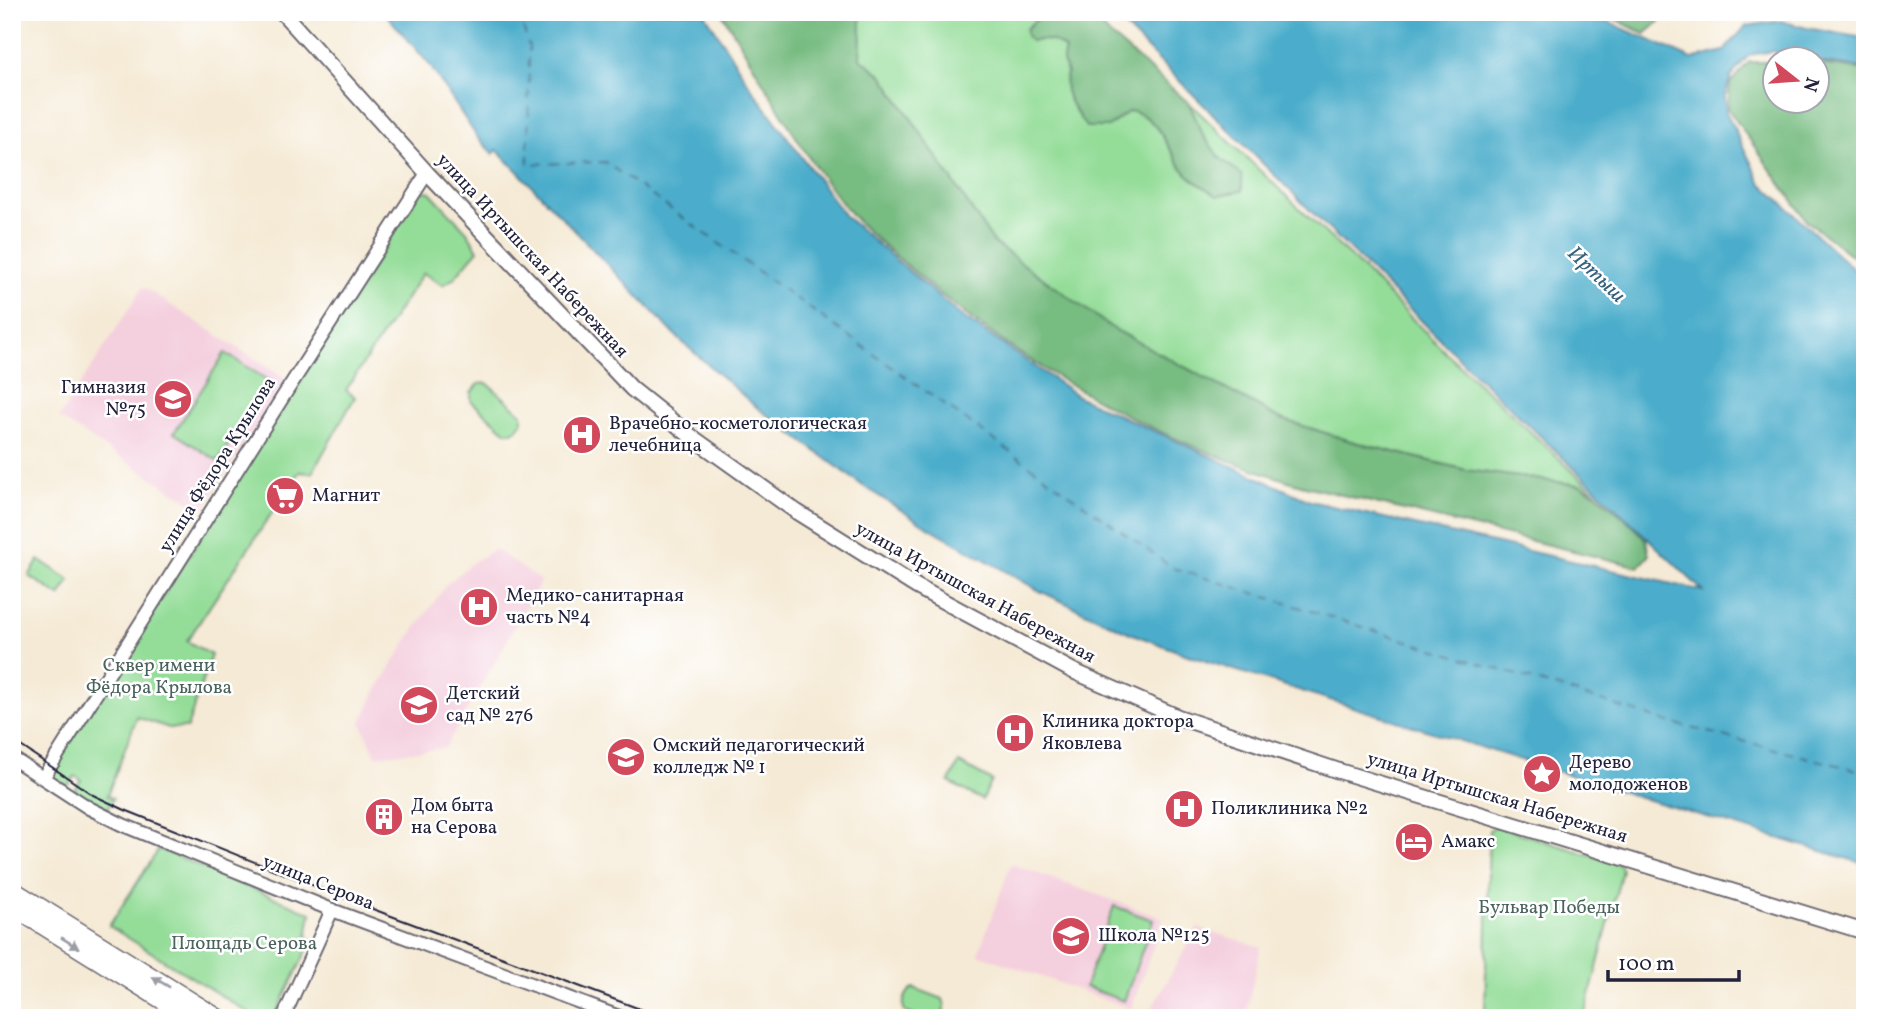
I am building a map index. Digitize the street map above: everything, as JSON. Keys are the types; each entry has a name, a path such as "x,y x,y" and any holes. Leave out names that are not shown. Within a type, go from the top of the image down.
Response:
{"main road":[{"name":"улица Иртышская Набережная","path":"282,12 427,173 632,388 658,411 782,502 832,536 917,587 1020,644 1129,696 1260,746 1865,932"},
{"path":"12,889 31,910 190,1018"},
{"path":"12,907 31,910 219,1018"}],"street":[{"name":"улица Фёдора Крылова","path":"43,778 427,173"},
{"name":"улица Серова","path":"12,758 101,815 332,910 622,1018"},
{"path":"283,1018 332,910"}],"shaded area":[{"name":"Гимназия №75","path":"143,287 286,379 202,510 59,418"},
{"path":"495,549 541,581 445,748 376,756 361,722 375,693 412,633 447,584 472,563"},
{"name":"Школа №125","path":"1011,864 1163,918 1131,1009 978,954"},
{"path":"1197,928 1261,947 1245,1018 1147,1017"}],"green space":[{"path":"721,12 859,12 860,58 882,75 994,243 1112,328 1281,419 1354,442 1466,470 1580,485 1596,493 1646,539 1649,556 1639,567 1301,485 1194,446 1091,396 994,335 949,301 857,221 815,167"},
{"path":"859,12 1033,12 1036,19 1026,29 1032,41 1049,41 1065,49 1063,60 1067,74 1067,95 1086,126 1108,127 1129,111 1140,114 1156,127 1186,173 1217,196 1242,175 1219,158 1203,135 1186,100 1361,267 1445,352 1596,493 1580,485 1466,470 1354,442 1280,419 1112,328 994,243 882,75 860,58"},
{"path":"1033,12 1088,12 1110,35 1189,103 1203,135 1219,157 1242,175 1242,191 1217,196 1193,179 1180,165 1156,127 1140,114 1129,111 1108,127 1086,127 1067,95 1067,74 1063,60 1065,49 1045,40 1031,41 1026,36 1026,29 1036,20"},
{"path":"1601,12 1651,12 1659,22 1645,34"},
{"path":"1749,62 1762,62 1762,116 1832,116 1832,66 1865,70 1865,266 1807,221 1728,109 1730,83"},
{"name":"Сквер имени Фёдора Крылова","path":"420,192 430,192 468,233 478,250 454,278 443,285 423,273 346,390 355,397 312,473 299,472 187,641 211,655 187,728 169,728 137,717 107,796 113,798 107,810 74,790 81,780 75,776 67,786 52,776 52,770"},
{"path":"225,353 269,381 218,461 174,433"},
{"path":"487,383 522,414 522,422 514,431 504,430 471,401 471,393 479,384"},
{"path":"39,560 70,580 60,596 29,576"},
{"path":"959,763 992,781 982,800 949,782"},
{"name":"Бульвар Победы","path":"1496,826 1619,864 1622,870 1584,1018 1485,1018 1489,830"},
{"name":"Площадь Серова","path":"159,849 311,913 307,937 312,940 276,1014 268,1018 257,1018 109,926"},
{"path":"1114,906 1153,920 1124,1001 1085,987"},
{"path":"914,988 943,999 945,1006 941,1018 920,1018 905,1012 905,998"}],"water":[{"name":"Иртыш","path":"384,12 704,12 750,86 845,216 960,315 1081,398 1310,501 1703,591 1472,371 1110,12 1586,12 1692,59 1724,51 1746,26 1781,21 1865,38 1865,68 1832,64 1832,46 1762,46 1762,53 1749,55 1731,76 1725,95 1726,112 1761,183 1865,280 1865,864 1652,801 1193,657 1130,633 1040,591 863,486 755,406 680,340 497,150 493,154 477,137 429,64"}],"ferry route":[{"path":"519,12 529,47 528,164 605,162 1173,568 1668,722 1865,772"}],"tram line":[{"path":"12,740 93,795 125,810 362,905 664,1018"}],"place":[{"name":"Гимназия №75","path":"173,399"},
{"name":"Врачебно-косметологическая лечебница","path":"582,435"},
{"name":"Магнит","path":"285,496"},
{"name":"Медико-санитарная часть №4","path":"479,607"},
{"name":"Детский сад № 276","path":"419,705"},
{"name":"Клиника доктора Яковлева","path":"1015,733"},
{"name":"Омский педагогический колледж № 1","path":"626,757"},
{"name":"Дерево молодоженов","path":"1542,774"},
{"name":"Поликлиника №2","path":"1184,809"},
{"name":"Дом быта на Серова","path":"384,817"},
{"name":"Амакс","path":"1414,842"},
{"name":"Школа №125","path":"1071,936"}]}
